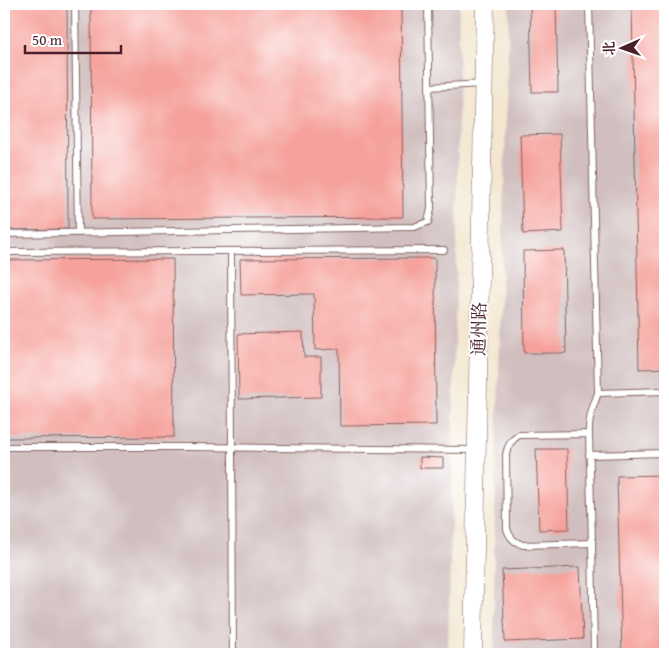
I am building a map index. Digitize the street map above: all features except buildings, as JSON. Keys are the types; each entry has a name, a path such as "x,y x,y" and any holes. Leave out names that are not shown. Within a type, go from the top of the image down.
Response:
{"street":[{"name":"通州路","path":"473,654 485,4"}],"lane":[{"path":"76,4 78,233"},
{"path":"4,234 414,227 428,222 430,209 428,4"},
{"path":"589,4 598,393 588,423 594,654"},
{"path":"429,86 483,84"},
{"path":"4,252 444,250"},
{"path":"231,251 234,654"},
{"path":"598,393 665,391"},
{"path":"589,434 519,435 513,439 507,447 506,455 507,529 516,543 523,546 592,543"},
{"path":"4,447 477,450"},
{"path":"589,455 665,454"},
{"path":"4,488 4,501"}],"shaded area":[{"path":"4,4 459,4 457,240 448,654 4,654"},
{"path":"509,4 665,4 665,654 494,654 494,553"}]}
